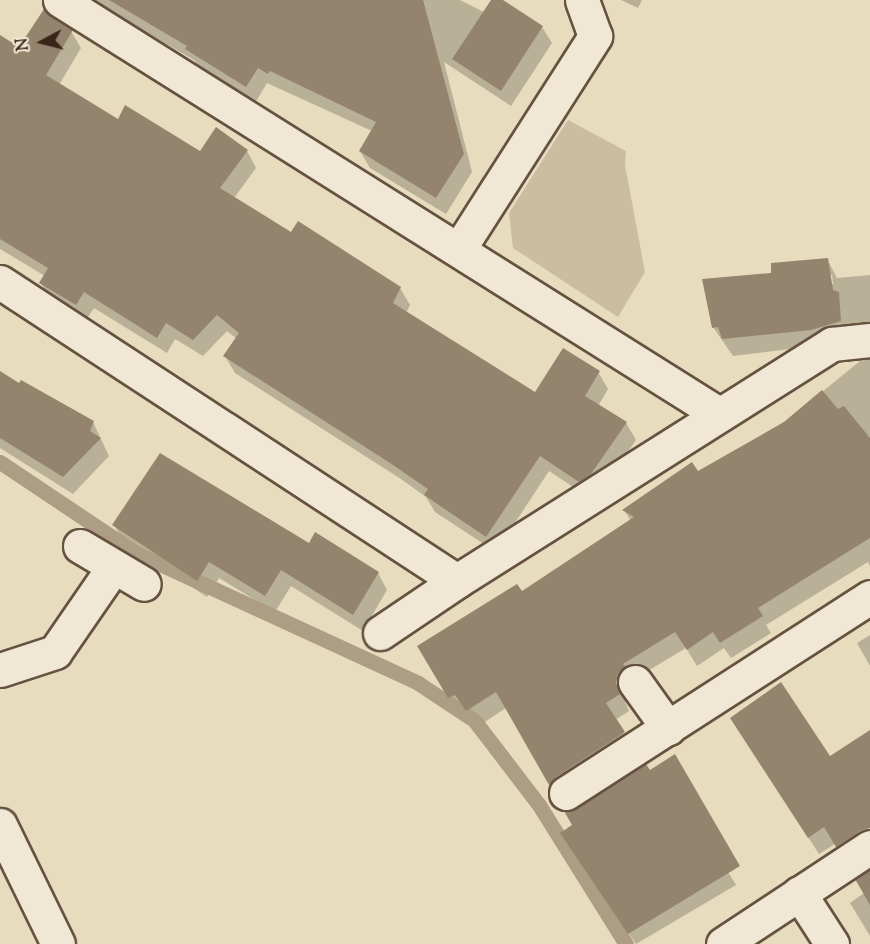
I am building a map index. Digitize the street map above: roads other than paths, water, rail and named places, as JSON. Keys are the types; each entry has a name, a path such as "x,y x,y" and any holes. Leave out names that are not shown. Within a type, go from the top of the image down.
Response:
{"street":[{"path":"60,0 719,414"},
{"path":"459,249 595,36 582,0"},
{"path":"0,282 457,581"},
{"path":"380,633 457,581 832,344 870,340"},
{"path":"80,546 144,584"},
{"path":"0,670 55,652 114,566"},
{"path":"566,793 870,597"},
{"path":"635,682 668,728"},
{"path":"0,825 58,944"},
{"path":"723,944 870,847"},
{"path":"799,893 832,944"}],"waterway":[{"path":"0,462 136,553 418,683 474,720 539,805 626,944"}]}
